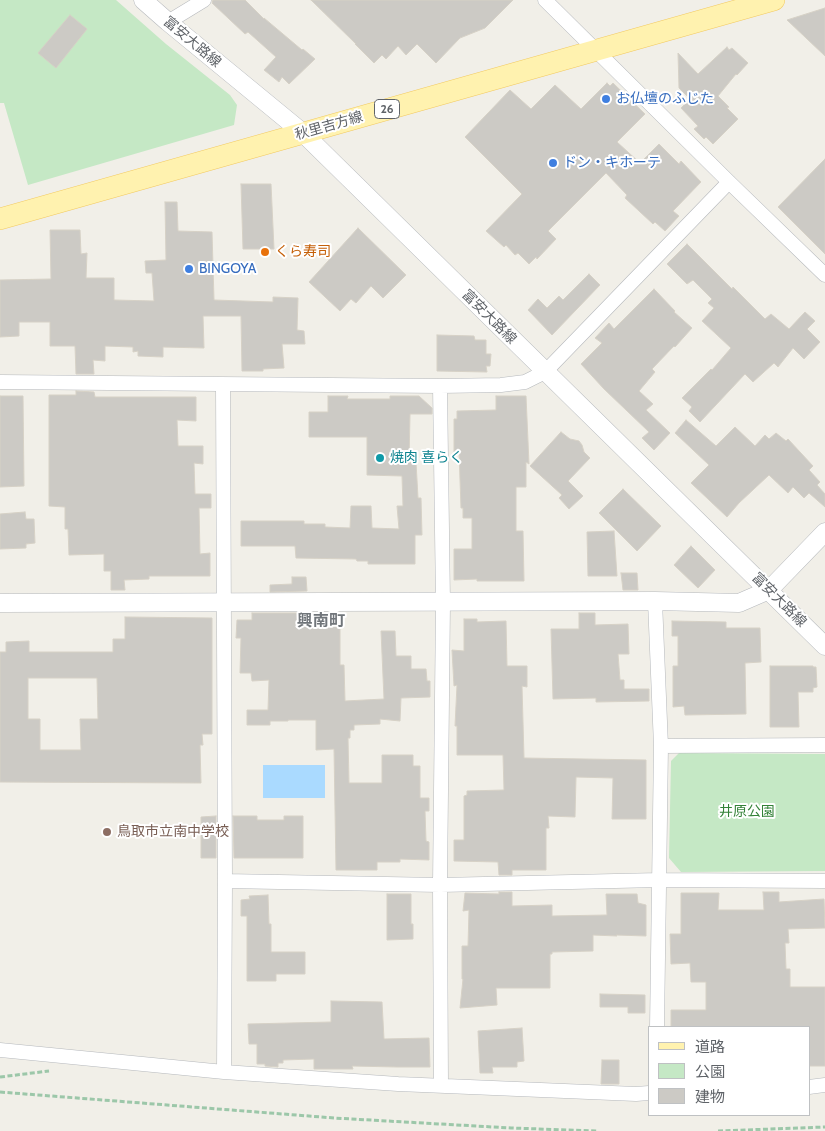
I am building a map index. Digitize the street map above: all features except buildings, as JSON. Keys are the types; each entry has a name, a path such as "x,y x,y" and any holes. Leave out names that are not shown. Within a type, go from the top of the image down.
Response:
{"main road":[{"name":"秋里吉方線","path":"0,219 774,0"}],"street":[{"name":"富安大路線","path":"143,0 303,133 825,646"},
{"path":"168,22 204,0"},
{"path":"545,0 825,275"},
{"path":"0,382 440,386 525,382 545,372 729,182"},
{"path":"223,385 224,1072"},
{"path":"440,386 442,603 441,1086"},
{"path":"0,603 739,603 769,590 825,532"},
{"path":"654,602 661,746 657,1026"},
{"path":"661,746 825,745"},
{"path":"225,881 440,885 659,880 825,881"},
{"path":"0,1050 224,1072 441,1086 648,1093"},
{"path":"810,1087 825,1085"}],"path":[{"path":"0,1077 64,1069 70,1057"},
{"path":"0,1092 325,1117 598,1131"},
{"path":"718,1131 825,1127"}],"green space":[{"path":"0,0 116,0 166,44 230,95 237,105 234,125 28,185 4,103 0,103"},
{"name":"井原公園","path":"679,753 825,754 825,871 681,872 669,858 671,761"}],"water":[{"path":"263,765 325,765 325,798 263,798"}],"place":[{"name":"お仏壇のふじた","path":"606,99"},
{"name":"ドン・キホーテ","path":"553,163"},
{"name":"くら寿司","path":"265,252"},
{"name":"BINGOYA","path":"189,269"},
{"name":"焼肉 喜らく","path":"380,458"},
{"name":"鳥取市立南中学校","path":"107,832"}],"district":[{"name":"興南町","path":"321,621"}]}
